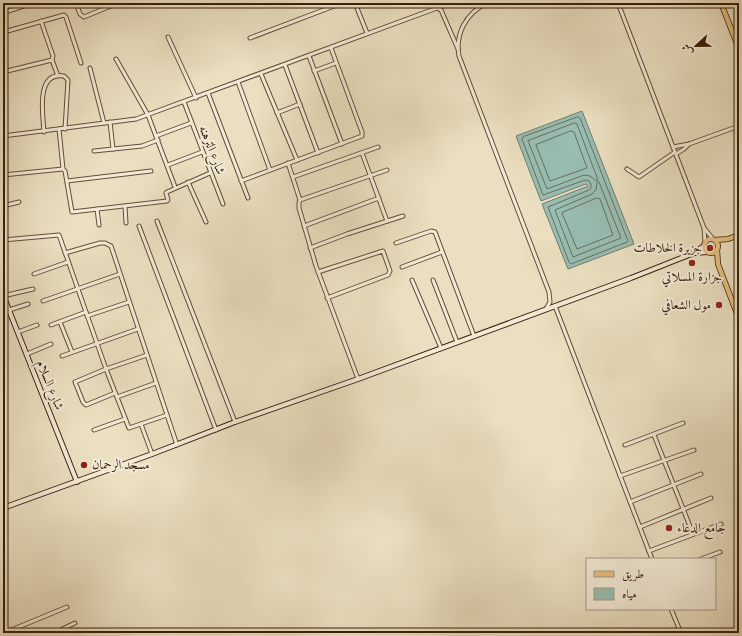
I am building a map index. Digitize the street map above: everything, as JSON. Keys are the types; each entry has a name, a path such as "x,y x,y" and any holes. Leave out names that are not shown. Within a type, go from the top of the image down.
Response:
{"main road":[{"path":"721,3 739,49"},
{"path":"3,508 177,445 235,422 358,379 694,253 715,253 728,240 739,235"},
{"path":"694,253 710,239 728,240"},
{"path":"714,240 718,244 718,264"},
{"path":"705,244 708,252 718,264 739,319"},
{"name":"شارع السلام","path":"3,296 77,482"}],"street":[{"path":"3,43 6,3"},
{"path":"5,12 33,3"},
{"path":"76,3 80,14 84,17 118,3"},
{"path":"250,38 342,3"},
{"path":"355,3 368,33"},
{"path":"3,136 44,132 135,119 440,8 447,3"},
{"path":"458,49 460,34 465,22 478,8 487,3"},
{"path":"618,3 704,228 705,244"},
{"path":"440,8 458,49 459,56 549,292 550,302 546,309"},
{"path":"4,32 41,21 65,16 81,63"},
{"path":"41,21 58,76"},
{"path":"733,33 739,31"},
{"path":"168,37 196,98"},
{"path":"241,181 361,137 362,134 331,48"},
{"path":"309,56 342,144"},
{"path":"116,59 148,115 175,187"},
{"path":"3,72 52,60"},
{"path":"314,71 336,63"},
{"path":"285,65 318,153"},
{"path":"90,68 104,123"},
{"path":"261,74 297,160"},
{"path":"44,132 42,98 44,88 50,80 58,76 64,76 68,80 65,129"},
{"path":"238,82 270,170"},
{"path":"208,93 248,198"},
{"name":"شارع الترهنه","path":"184,102 223,204"},
{"path":"277,113 300,104"},
{"path":"110,122 113,148"},
{"path":"94,150 142,146 191,123"},
{"path":"673,147 690,144 739,126"},
{"path":"59,129 63,169 65,171 72,212 167,202 166,192 210,173"},
{"path":"627,169 639,177 676,153 684,150 690,144"},
{"path":"293,177 378,147"},
{"path":"168,165 202,152"},
{"path":"362,153 387,221"},
{"path":"288,163 300,200 299,208 310,248 327,298 358,379"},
{"path":"3,175 63,169"},
{"path":"300,200 387,170"},
{"path":"67,181 151,171"},
{"path":"188,182 206,222"},
{"path":"304,226 379,198"},
{"path":"3,206 19,202"},
{"path":"125,206 126,223"},
{"path":"97,209 99,225"},
{"path":"310,248 403,216"},
{"path":"157,221 235,422"},
{"path":"139,226 216,430"},
{"path":"704,228 714,240"},
{"path":"396,243 433,231 474,336"},
{"path":"3,240 58,234 106,369 129,428 167,415"},
{"path":"65,253 100,243 105,243 111,246 177,445"},
{"path":"318,272 383,251 390,271 388,275 327,298"},
{"path":"402,267 442,252"},
{"path":"34,274 68,262"},
{"path":"43,301 120,274"},
{"path":"412,280 441,348"},
{"path":"433,280 457,342"},
{"path":"3,296 33,289"},
{"path":"87,316 129,302"},
{"path":"9,310 28,304"},
{"path":"555,306 652,558"},
{"path":"51,325 86,312"},
{"path":"60,322 72,352"},
{"path":"18,332 37,325"},
{"path":"62,356 97,342 138,329"},
{"path":"26,354 51,344"},
{"path":"115,393 86,405 83,402 75,383 76,381 106,369 147,355"},
{"path":"117,397 156,383"},
{"path":"94,430 125,419"},
{"path":"625,445 683,423"},
{"path":"140,424 152,454"},
{"path":"654,435 693,534"},
{"path":"620,476 694,450"},
{"path":"630,502 701,474"},
{"path":"640,527 711,498"},
{"path":"649,551 721,524"},
{"path":"704,558 720,552"},
{"path":"4,633 67,607"},
{"path":"671,610 681,633"},
{"path":"54,633 75,623"}],"water":[{"path":"582,111 634,244 568,269 542,204 588,186 586,184 541,201 516,136"}],"place":[{"name":"جزيرة الخلاطات","path":"710,248"},
{"name":"جزارة المسلاتي","path":"692,263"},
{"name":"مول الشعافي","path":"719,305"},
{"name":"مسجد الرحمان","path":"84,465"},
{"name":"جامع الدعاء","path":"669,528"}]}
